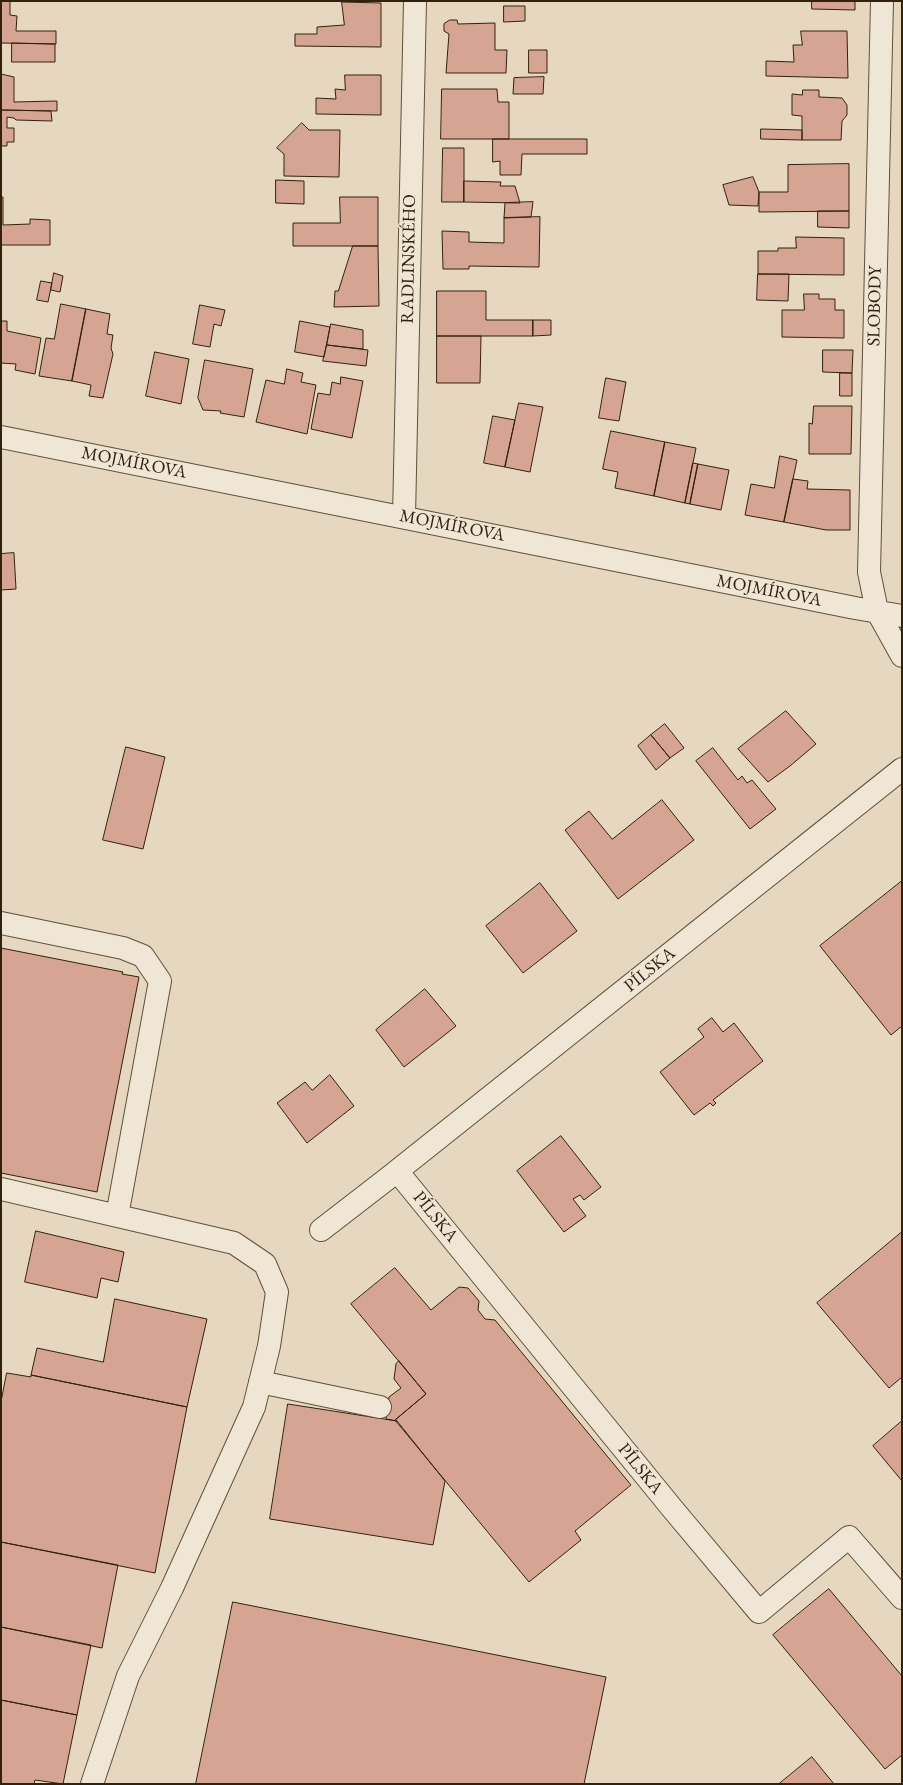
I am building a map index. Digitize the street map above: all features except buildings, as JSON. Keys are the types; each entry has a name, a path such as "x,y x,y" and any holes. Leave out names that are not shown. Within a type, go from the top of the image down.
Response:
{"street":[{"name":"RADLINSKÉHO","path":"404,517 415,1"},
{"name":"SLOBODY","path":"882,1 869,572 877,611 902,656"},
{"name":"MOJMÍROVA","path":"1,437 854,608 902,616"},
{"name":"PÍLSKA","path":"321,1230 902,769"},
{"path":"1,923 123,948 143,956 160,981 117,1216"},
{"name":"PÍLSKA","path":"397,1171 671,1508 759,1612 849,1536 902,1598"},
{"path":"1,1189 234,1243 265,1264 277,1292 269,1346 250,1414 172,1588 128,1676 92,1784"},
{"path":"260,1382 380,1407"}]}
